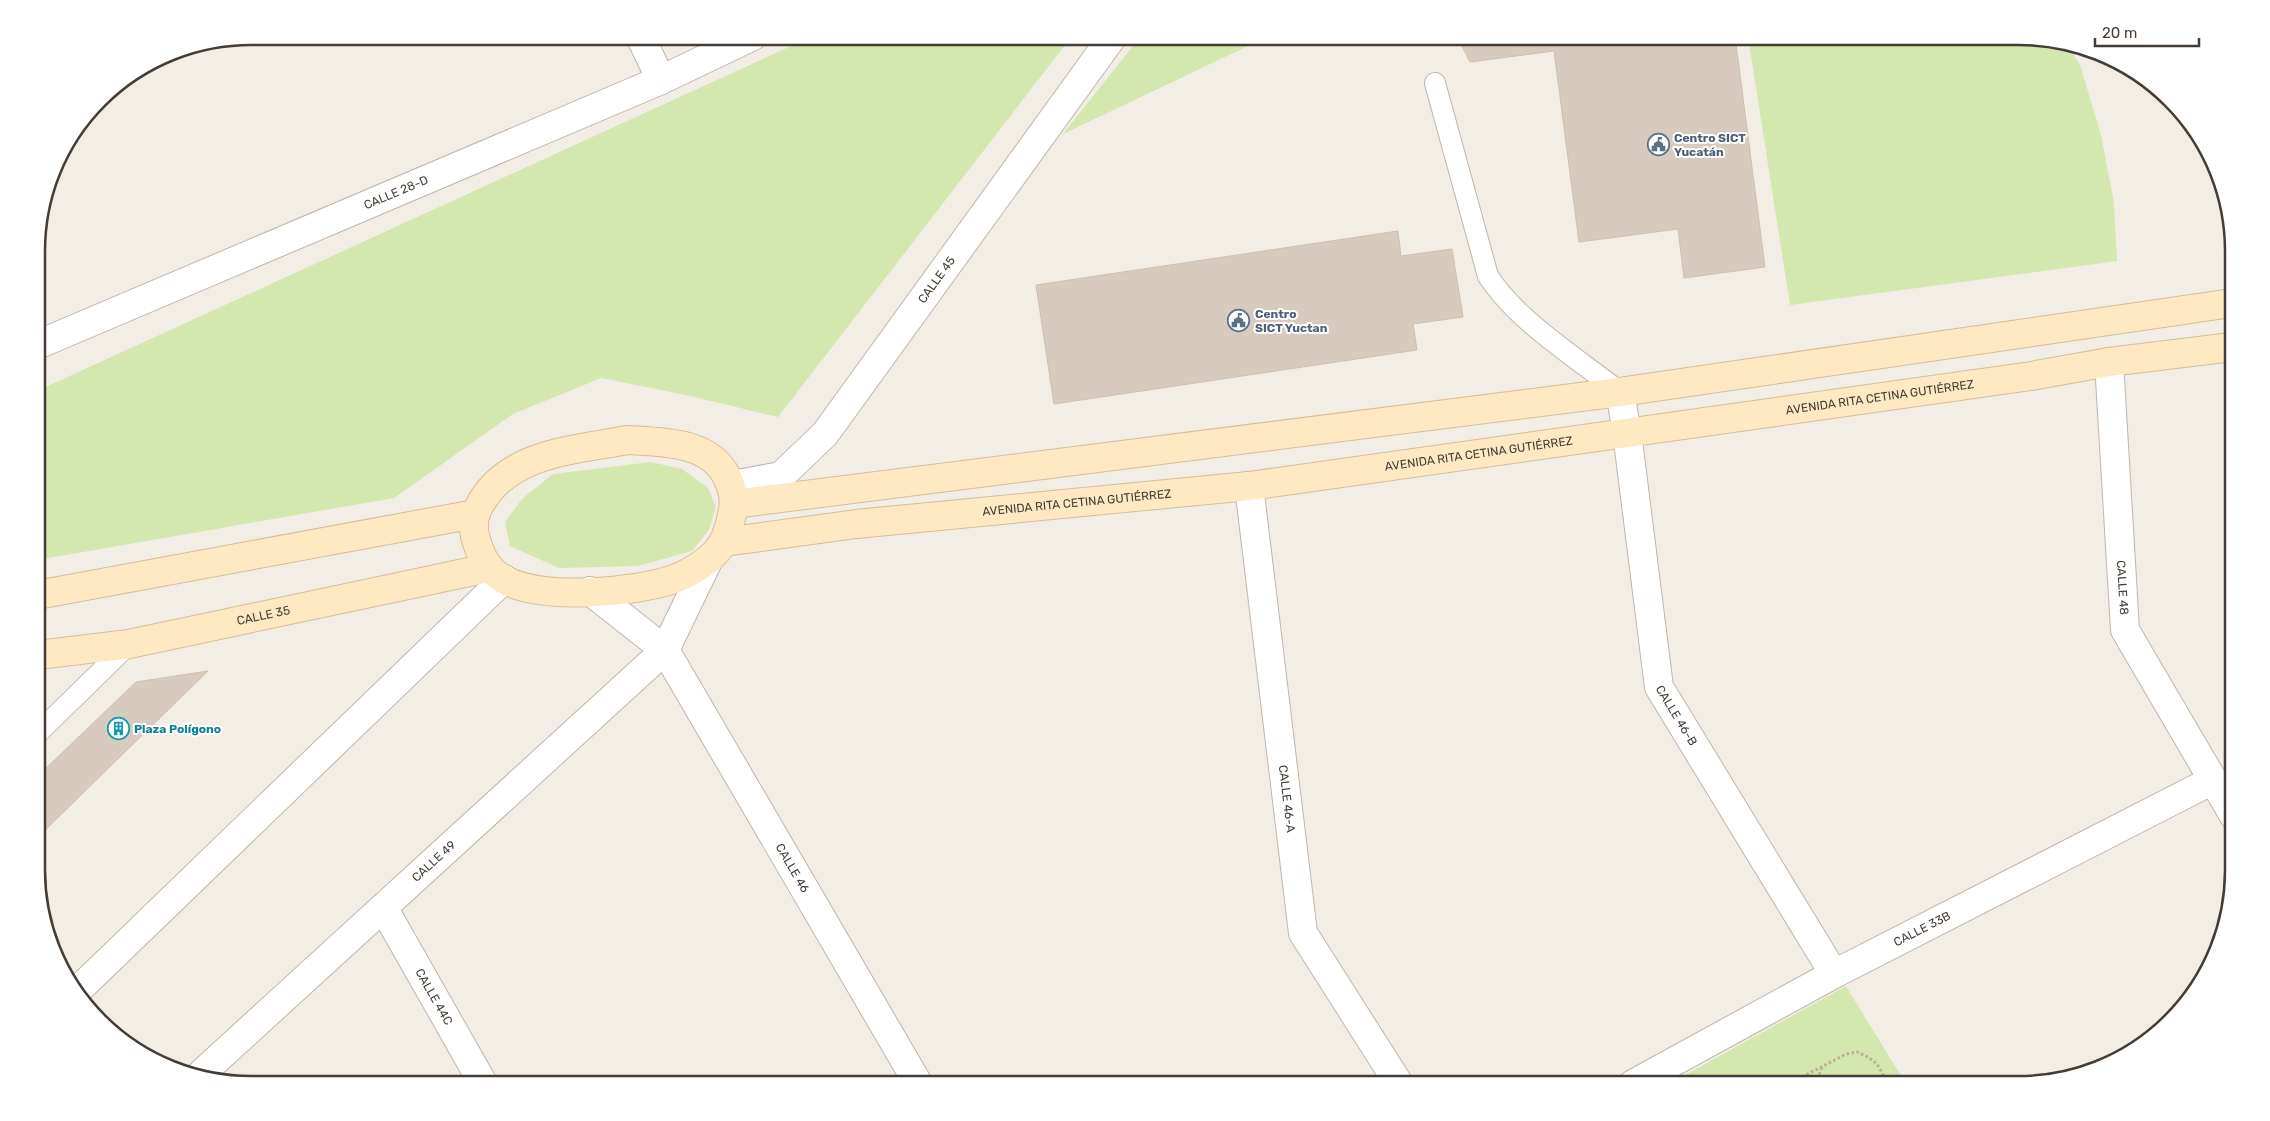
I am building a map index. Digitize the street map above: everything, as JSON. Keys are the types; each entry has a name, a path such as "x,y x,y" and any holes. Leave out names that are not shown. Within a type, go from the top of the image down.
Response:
{"street":[{"path":"644,45 661,80"},
{"name":"CALLE 28-D","path":"45,342 661,80 734,45"},
{"name":"CALLE 45","path":"733,495 781,476 825,434 1106,45"},
{"path":"733,495 1620,392 2225,304"},
{"name":"AVENIDA RITA CETINA GUTIÉRREZ","path":"717,551 856,524 1249,486 2032,376 2109,362 2225,348"},
{"name":"CALLE 48","path":"2109,362 2125,630 2225,801"},
{"name":"CALLE 46-B","path":"1620,392 1627,433 1659,687 1834,974"},
{"path":"665,650 717,551 733,495 722,466 702,452 666,442 627,440 543,456 511,471 489,489 475,514 474,530 478,548 496,574 529,589 552,591 624,591 677,578 717,551"},
{"name":"CALLE 46-A","path":"1249,486 1302,933 1394,1076"},
{"path":"45,594 475,514"},
{"path":"82,986 496,574"},
{"name":"CALLE 35","path":"45,654 129,644 496,574"},
{"name":"CALLE 46","path":"590,591 665,650 914,1076"},
{"name":"CALLE 49","path":"205,1071 384,909 665,650"},
{"name":"CALLE 33B","path":"1648,1076 1834,974 2213,780"},
{"name":"CALLE 44C","path":"384,909 479,1076"}],"lane":[{"path":"1435,83 1488,276 1498,292 1530,322 1620,392"},
{"path":"45,725 129,644"}],"path":[{"path":"1804,1076 1846,1054 1857,1052 1877,1064 1884,1076"},
{"path":"1819,1076 1822,1067"}],"green space":[{"path":"793,45 1065,45 778,417 686,395 601,378 513,414 394,498 45,559 45,387"},
{"path":"1134,45 1250,45 1063,134"},
{"path":"1749,45 2032,45 2072,52 2080,65 2101,135 2114,203 2117,261 1790,305"},
{"path":"651,462 682,469 708,488 716,507 709,530 692,551 638,566 559,568 510,546 505,522 522,499 553,474"},
{"path":"1846,986 1901,1076 1683,1076"}],"building":[{"name":"Centro SICT Yucatán","path":"1462,45 1736,45 1765,267 1684,278 1678,229 1579,242 1554,51 1470,62"},
{"name":"Centro SICT Yuctan","path":"1398,231 1401,256 1452,249 1463,317 1413,324 1417,350 1054,404 1036,285"},
{"name":"Plaza Polígono","path":"208,671 45,830 45,769 136,682"}],"place":[{"name":"Centro SICT Yucatán","path":"1658,145"},
{"name":"Centro SICT Yuctan","path":"1239,321"},
{"name":"Plaza Polígono","path":"118,729"}]}
